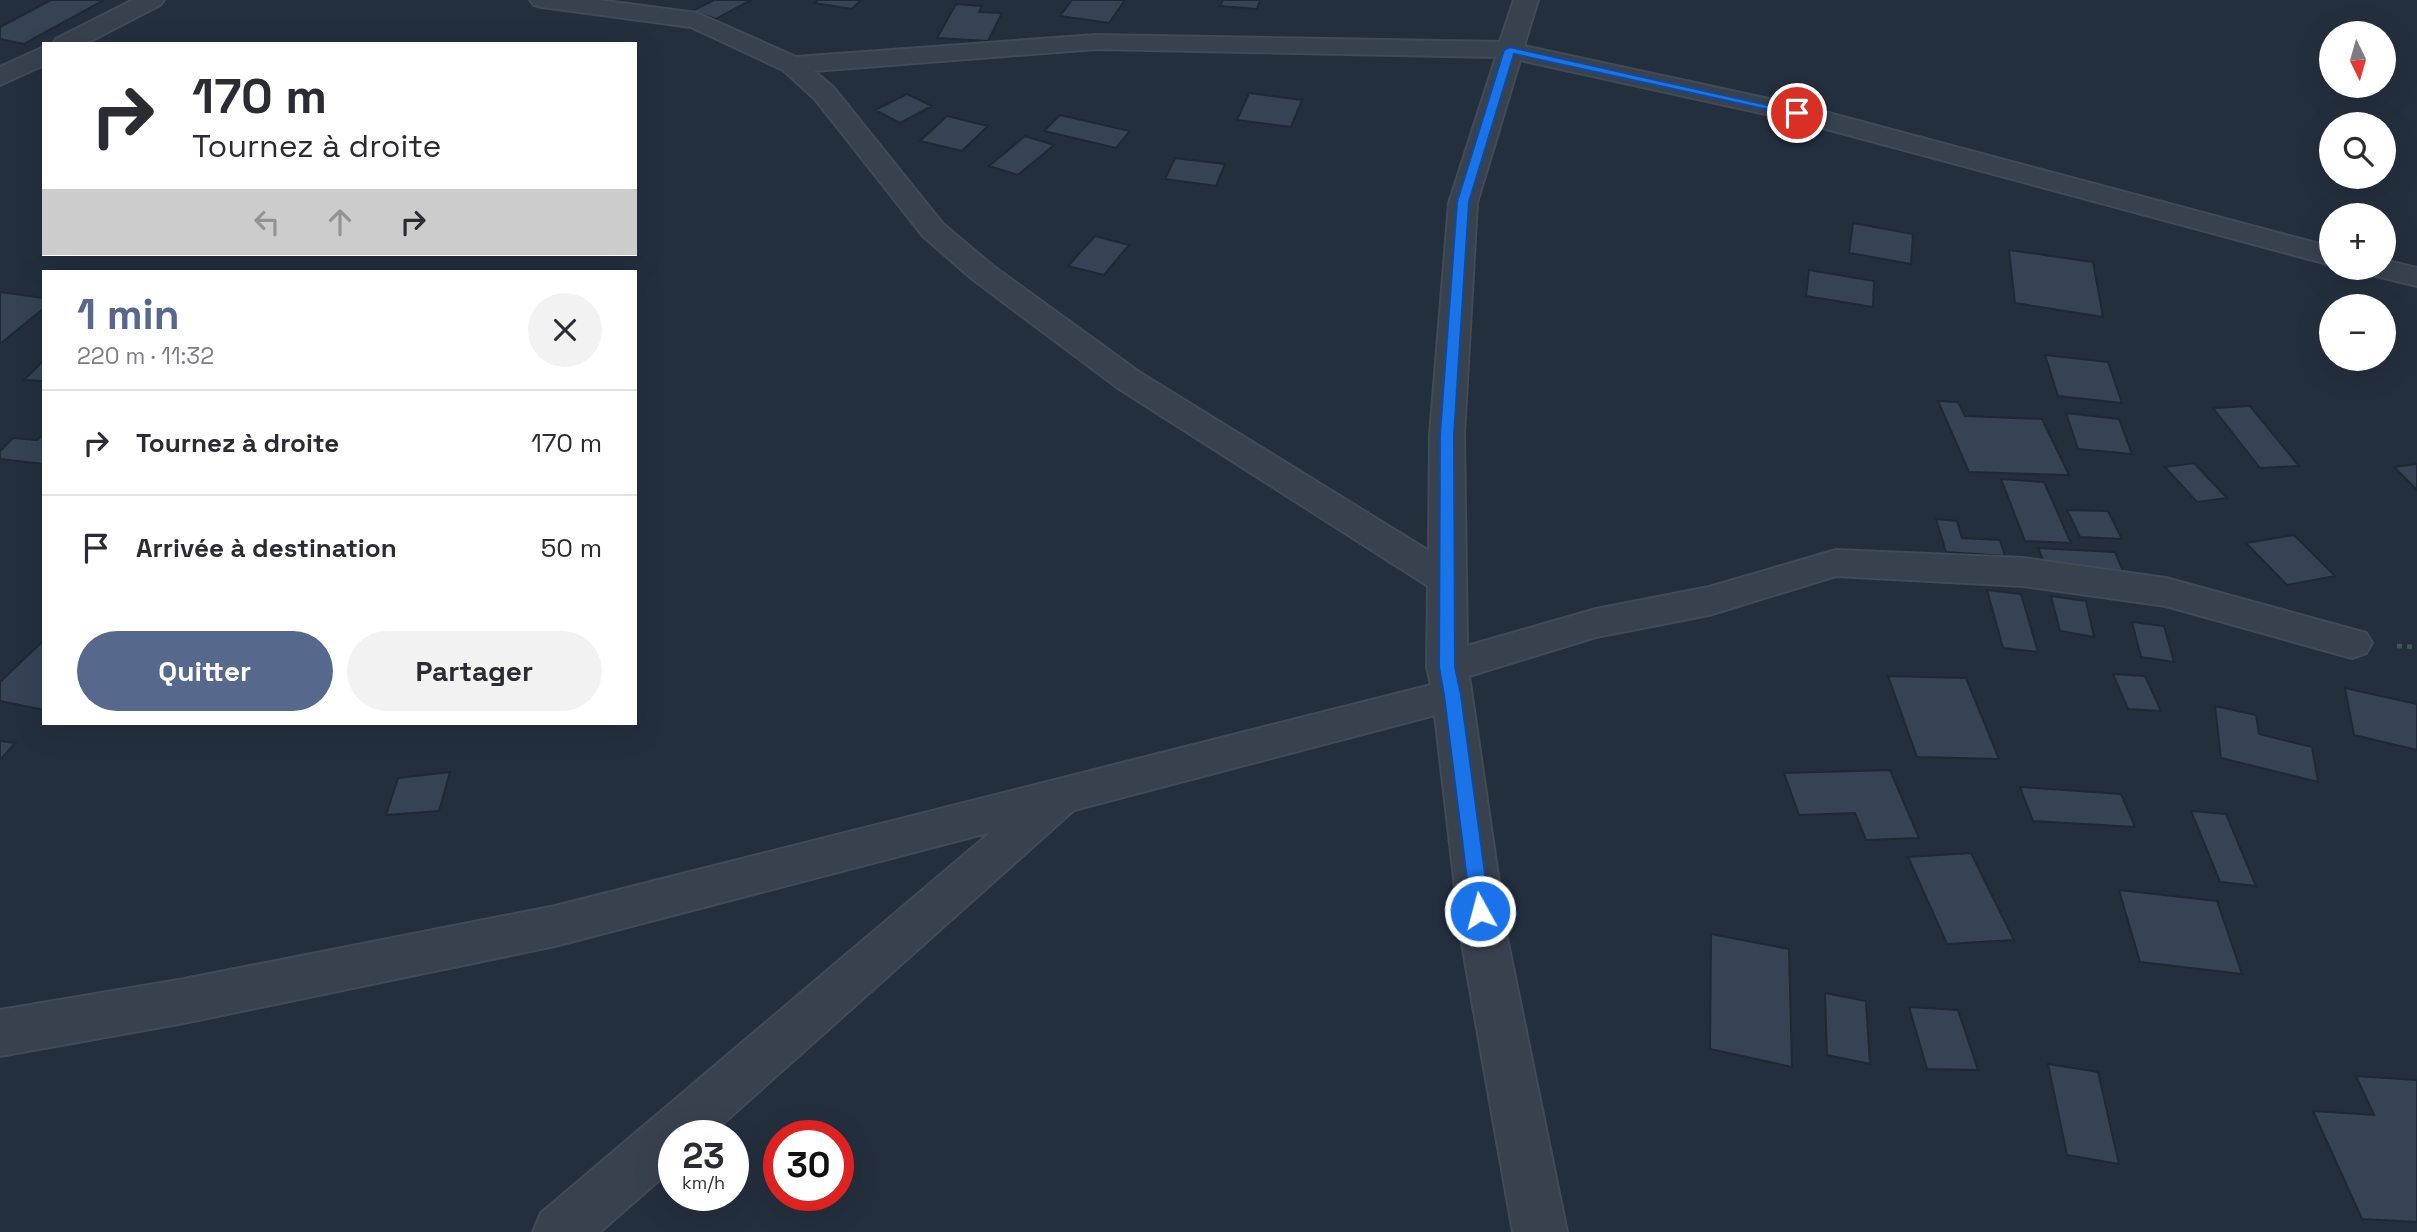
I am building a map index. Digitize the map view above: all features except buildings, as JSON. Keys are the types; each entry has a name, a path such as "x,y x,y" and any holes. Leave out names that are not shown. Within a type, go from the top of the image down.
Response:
{"street":[{"path":"69,42 152,0"},
{"path":"542,0 697,20 792,65 824,93 933,230 982,272 1130,381 1447,580"},
{"path":"1526,0 1463,202 1447,435 1447,580 1450,681 1484,938 1540,1232"},
{"path":"792,65 1096,42 1510,50 1810,116 2319,253"},
{"path":"0,76 42,56"},
{"path":"2396,272 2417,276"},
{"path":"0,1033 184,1001 555,926 1064,795 1450,681 1595,623 1709,601 1836,563 2023,572 2166,592 2352,643"},
{"path":"560,1232 1064,795"}],"route":[{"path":"1480,911 1453,695 1447,667 1447,435 1463,202 1510,50 1797,113"}]}
